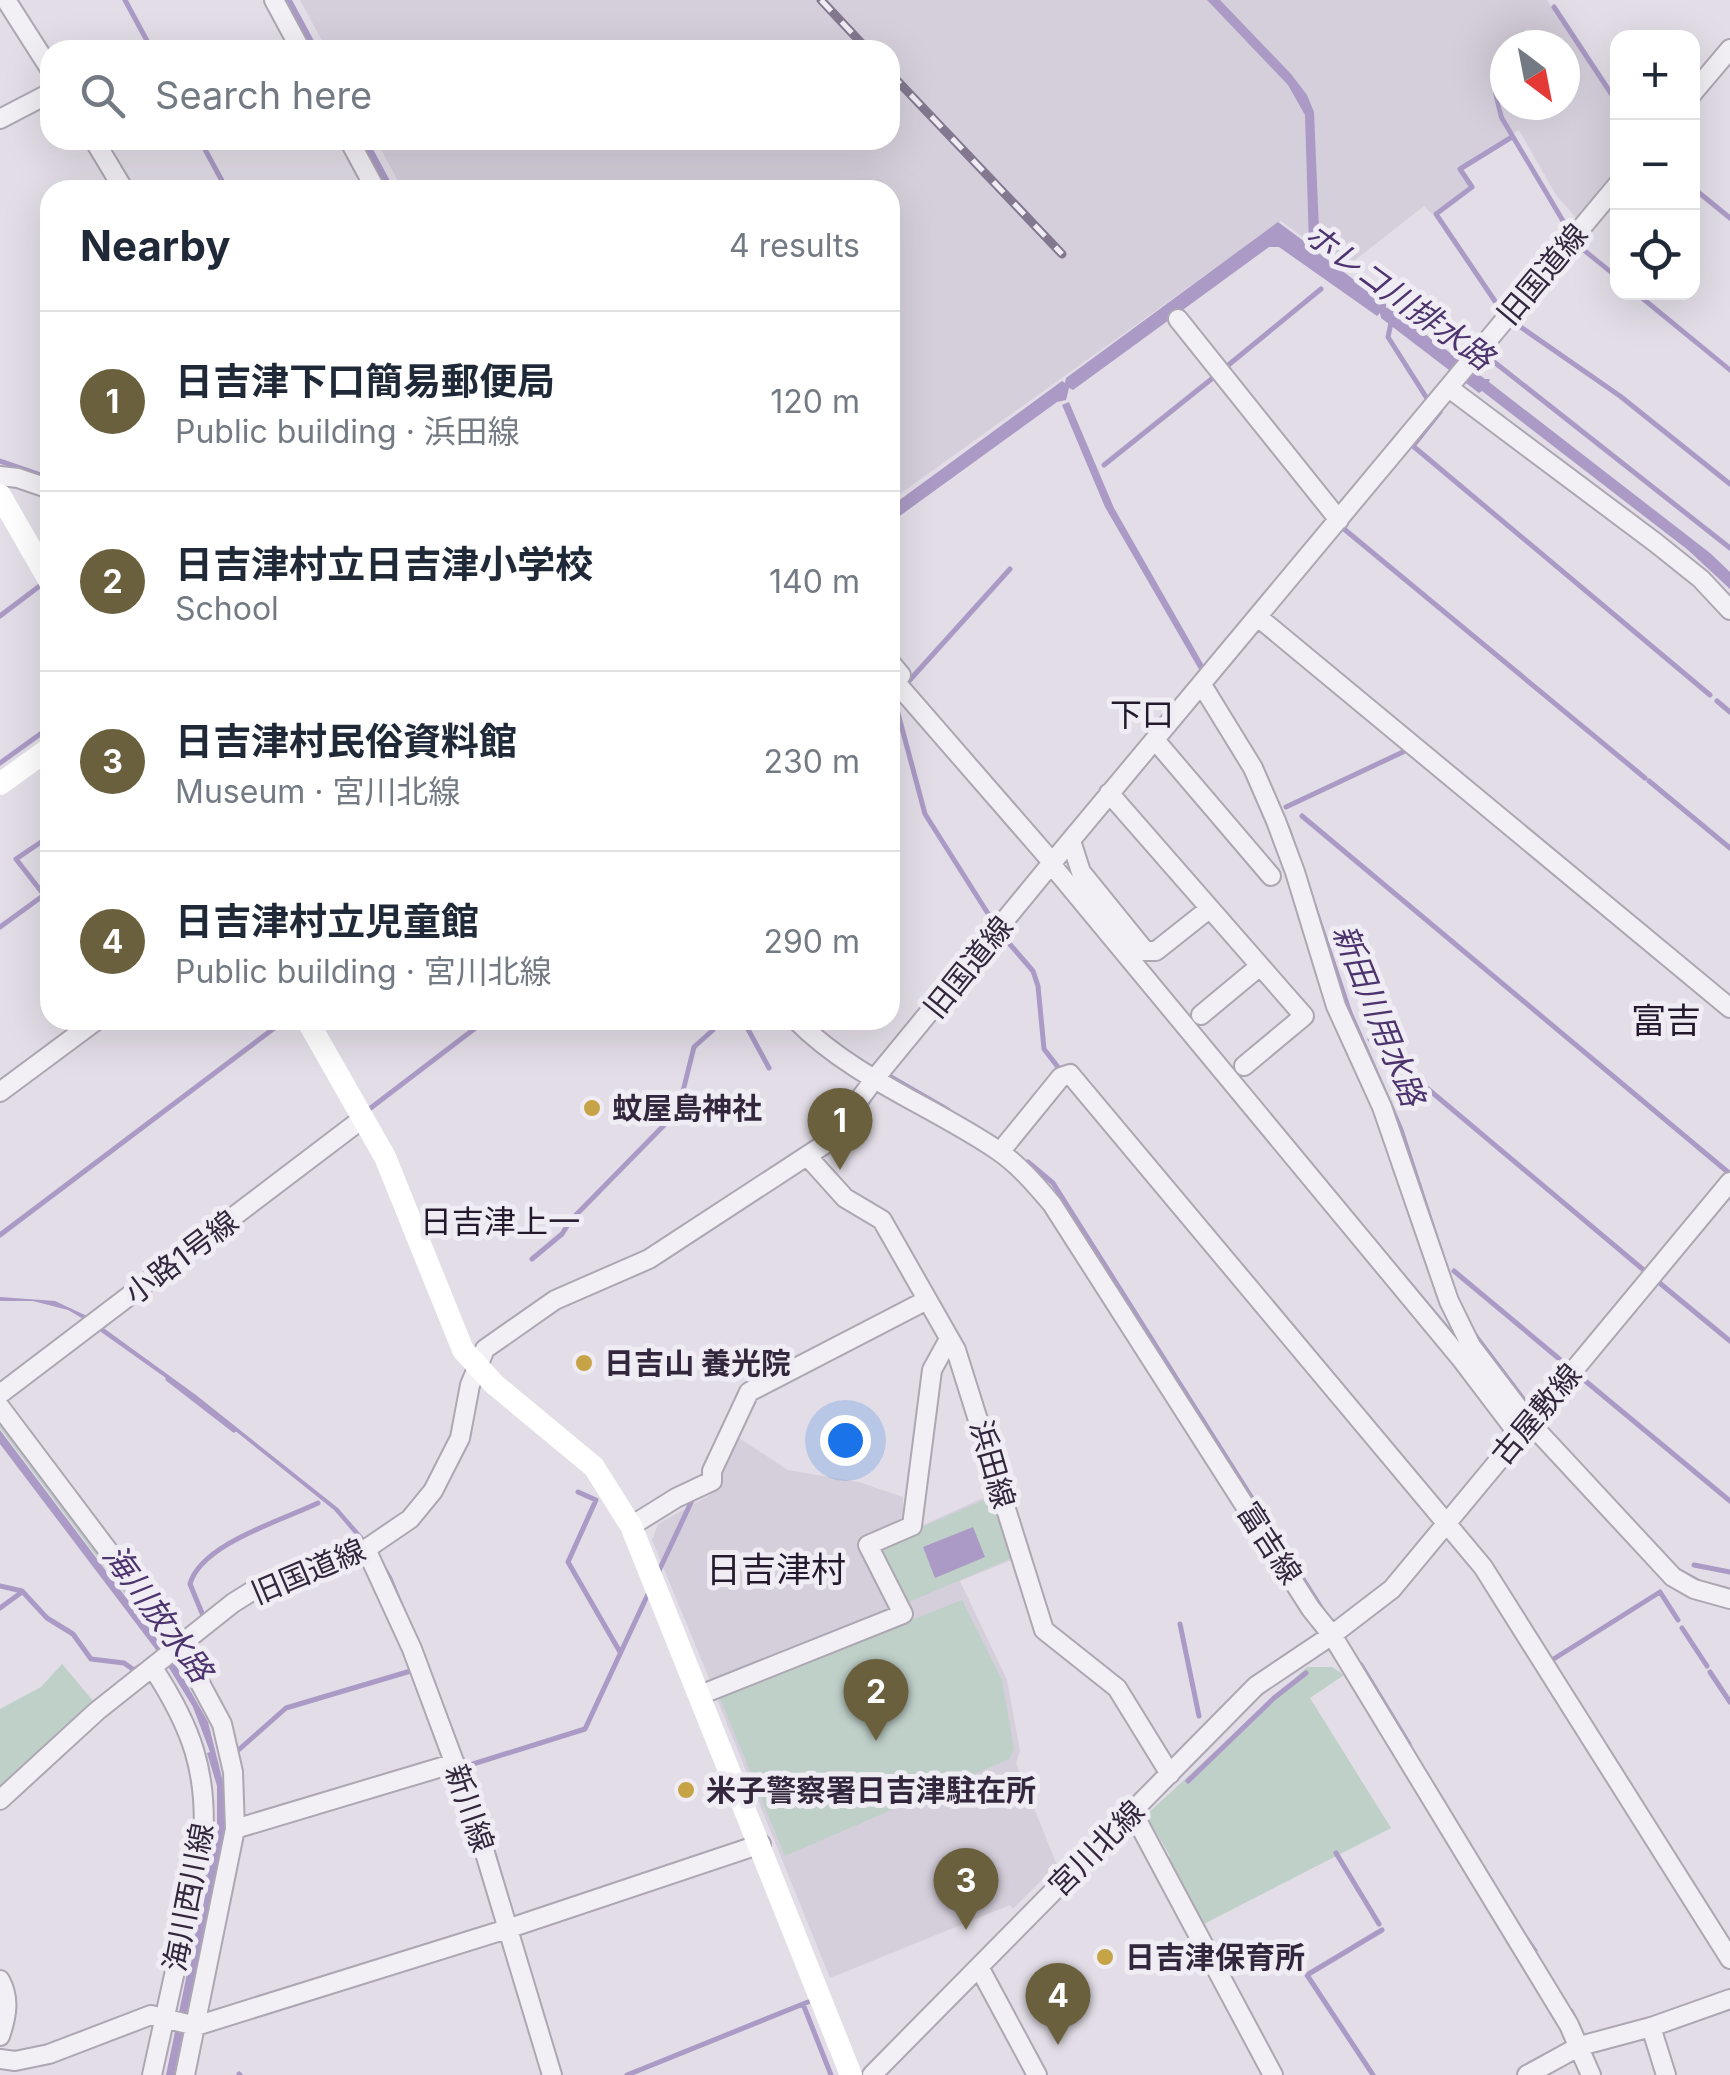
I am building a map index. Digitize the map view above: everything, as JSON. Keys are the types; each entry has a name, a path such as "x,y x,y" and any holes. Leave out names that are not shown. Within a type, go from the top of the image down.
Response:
{"main road":[{"path":"0,495 40,565"},
{"path":"0,784 40,755"},
{"path":"313,1030 384,1157 464,1350 477,1367 594,1468 630,1526 850,2075"}],"street":[{"path":"6,0 40,53"},
{"path":"274,0 296,40"},
{"path":"1700,85 1730,49"},
{"path":"0,120 40,99"},
{"path":"100,150 118,180"},
{"path":"354,150 371,180"},
{"name":"旧国道線","path":"0,1800 97,1711 233,1604 265,1583 366,1549 410,1519 433,1491 460,1438 484,1349 555,1300 649,1259 828,1142 876,1077 1051,863 1610,194"},
{"path":"1178,320 1339,520"},
{"path":"1452,383 1701,579 1730,610"},
{"path":"0,476 40,486"},
{"path":"1258,617 1730,1008"},
{"path":"1202,685 1253,768 1276,821 1336,1006 1388,1121 1448,1301 1524,1429"},
{"path":"900,690 1051,863 1462,1360 1524,1429 1673,1577 1730,1599"},
{"path":"1155,740 1271,876"},
{"path":"1109,793 1304,1016 1244,1066"},
{"path":"1071,841 1081,872 1145,952 1156,951 1210,909"},
{"path":"1201,1016 1260,966"},
{"path":"0,1092 84,1030"},
{"name":"富吉線","path":"808,1030 841,1058 1000,1152 1052,1204 1332,1636 1580,2046 1591,2075"},
{"path":"1000,1152 1060,1076 1070,1074 1483,1567 1730,1959"},
{"name":"小路1号線","path":"0,1394 362,1119"},
{"name":"浜田線","path":"808,1156 845,1198 882,1220 949,1339 969,1386 1038,1619 1051,1638 1117,1688 1170,1774"},
{"name":"古屋敷線","path":"1332,1636 1392,1589 1730,1182"},
{"path":"630,1526 712,1481 712,1471 750,1392 925,1300"},
{"path":"700,1696 902,1614 868,1545 912,1526 932,1370 949,1339"},
{"path":"0,1407 166,1657 222,1724 233,1772 236,1828 185,2075"},
{"name":"新川線","path":"366,1549 412,1650 455,1762 510,1928 552,2075"},
{"name":"宮川北線","path":"872,2075 1256,1686 1332,1636"},
{"name":"海川西川線","path":"152,2075 203,1844 205,1805 201,1769 166,1657"},
{"path":"236,1828 455,1762"},
{"path":"1132,1810 1273,2075"},
{"path":"0,2058 16,2061 48,2054 152,2015 193,2026 510,1928 760,1844"},
{"path":"980,1967 1036,2075"},
{"path":"0,1980 6,2019 0,2036"},
{"path":"1527,2075 1580,2046 1651,2027 1730,1999"},
{"path":"1651,2027 1666,2075"}],"shaded area":[{"path":"280,0 292,0 314,40 302,40"},
{"path":"300,0 1547,0 1567,30 1490,30 1490,120 1580,120 1580,50 1610,95 1610,177 1577,219 1556,195 1519,130 1458,168 1469,186 1432,214 1424,206 1345,268 1281,221 900,494 900,180 398,180 381,150 900,150 900,40 322,40"},
{"path":"1207,0 1220,0 1307,95 1314,112 1320,254 1386,304 1386,308 1490,379 1710,553 1730,572 1730,589 1688,550 1381,318 1380,313 1377,316 1279,247 1269,247 1073,390 1069,388 1066,400 1057,402 900,516 900,500 1062,381 1065,383 1066,378 1278,222 1309,245 1305,115 1288,85"},
{"path":"1500,120 1506,120 1579,243 1610,268 1610,274 1575,246"},
{"path":"360,150 373,150 390,180 377,180"},
{"path":"1641,300 1649,300 1730,367 1730,373"},
{"path":"1069,402 1114,508 1268,778 1291,829 1352,1011 1403,1128 1461,1306 1475,1331 1549,1429 1677,1567 1716,1588 1680,1577 1592,1485 1472,1340 1355,1037 1318,927 1211,690 1105,507 1062,405"},
{"path":"1063,867 1596,1502 1593,1505 1527,1434"},
{"path":"0,1297 55,1301 87,1316 196,1395 338,1508 379,1555 423,1652 484,1811 561,2075 557,2075 376,1559 334,1510 194,1398 80,1317 33,1301 0,1301"},
{"path":"0,1418 169,1642 166,1649 0,1428"},
{"path":"0,1430 173,1660 208,1722 223,1782 224,1835 174,2075 166,2075 217,1829 217,1786 207,1753 210,1752 193,1707 166,1663 0,1444"},
{"path":"736,1436 788,1470 859,1482 903,1497 903,1518 860,1539 894,1609 711,1683 652,1540 658,1524 710,1495"},
{"path":"996,1492 1014,1559 960,1581 1007,1680 1020,1751 1016,1763 1057,1865 1013,1909 1010,1905 830,1978 715,1694 906,1617 877,1546"},
{"path":"993,1496 1012,1558 902,1605 878,1546"},
{"path":"973,1527 985,1557 935,1578 923,1547"},
{"path":"962,1600 1002,1680 1014,1749 1009,1759 785,1856 719,1696"},
{"path":"62,1664 94,1702 0,1791 0,1709 41,1687"},
{"path":"1307,1667 1332,1667 1344,1675 1310,1698 1391,1828 1200,1926 1167,1864 1170,1856 1146,1815"}],"waterway":[{"path":"125,0 147,40"},
{"path":"1554,7 1610,92"},
{"path":"1501,310 1436,214 1472,187 1460,169 1512,137"},
{"path":"205,150 222,180"},
{"path":"1700,194 1730,218"},
{"path":"1226,367 1321,289"},
{"name":"ホレコ川排水路","path":"1395,293 1474,344"},
{"name":"ホレコ川排水路","path":"1392,318 1388,337 1428,400 1440,412 1413,446 1710,695"},
{"path":"1512,321 1620,396 1730,484"},
{"name":"ホレコ川排水路","path":"1484,354 1730,548"},
{"path":"1104,465 1214,377"},
{"path":"0,461 40,475"},
{"path":"1344,529 1645,778"},
{"path":"908,682 1010,569"},
{"path":"0,616 40,586"},
{"path":"1717,701 1730,712"},
{"path":"900,721 925,814 994,923"},
{"path":"0,763 40,734"},
{"path":"1286,807 1405,751"},
{"path":"1649,781 1730,848"},
{"path":"1302,816 1729,1173"},
{"path":"40,843 16,859 40,890"},
{"path":"0,927 40,898"},
{"path":"1001,934 1033,971 1044,1049 1061,1071"},
{"path":"0,1235 272,1030"},
{"path":"368,1110 473,1030"},
{"path":"532,1259 562,1234 571,1220 678,1111 694,1047 713,1030"},
{"path":"748,1030 769,1068"},
{"name":"新田川用水路","path":"1370,1039 1402,1065"},
{"path":"884,1073 948,1110"},
{"name":"新田川用水路","path":"1409,1073 1646,1272"},
{"path":"1028,1162 1053,1183 1322,1609"},
{"path":"1454,1271 1569,1367"},
{"path":"1656,1280 1730,1341"},
{"path":"1577,1374 1730,1501"},
{"path":"168,1379 234,1430"},
{"path":"578,1492 596,1500 568,1562 620,1652"},
{"path":"657,1575 695,1494"},
{"name":"海川放水路","path":"204,1618 190,1584 197,1570 226,1545 318,1503"},
{"path":"1694,1565 1730,1572"},
{"path":"0,1586 22,1591 47,1618 73,1634 91,1659 124,1663 134,1670 139,1667"},
{"path":"0,1608 22,1592"},
{"path":"1552,1660 1660,1592 1678,1620"},
{"path":"473,1764 585,1729 648,1594"},
{"path":"1180,1624 1199,1716"},
{"path":"1682,1628 1707,1666"},
{"path":"1361,1665 1409,1744"},
{"path":"235,1753 286,1708 414,1670"},
{"path":"1710,1672 1730,1702"},
{"path":"1188,1781 1274,1698 1306,1673"},
{"path":"1336,1853 1379,1924"},
{"path":"1373,2075 1307,1975 1382,1930"},
{"path":"1526,1938 1535,1951"},
{"path":"627,2075 808,2002"},
{"path":"803,2004 831,2075"},
{"path":"1571,2011 1574,2017"}],"railway":[{"path":"821,0 859,40"},
{"path":"900,84 1062,254"}],"place":[{"name":"蚊屋島神社","path":"592,1108"},
{"name":"日吉津下口簡易郵便局","path":"840,1170"},
{"name":"日吉山 養光院","path":"584,1363"},
{"name":"日吉津村立日吉津小学校","path":"876,1741"},
{"name":"米子警察署日吉津駐在所","path":"686,1790"},
{"name":"日吉津村民俗資料館","path":"966,1930"},
{"name":"日吉津保育所","path":"1105,1957"},
{"name":"日吉津村立児童館","path":"1058,2045"}],"district":[{"name":"下口","path":"1142,714"},
{"name":"富吉","path":"1666,1020"},
{"name":"日吉津上一","path":"500,1221"},
{"name":"日吉津村","path":"776,1569"}]}
